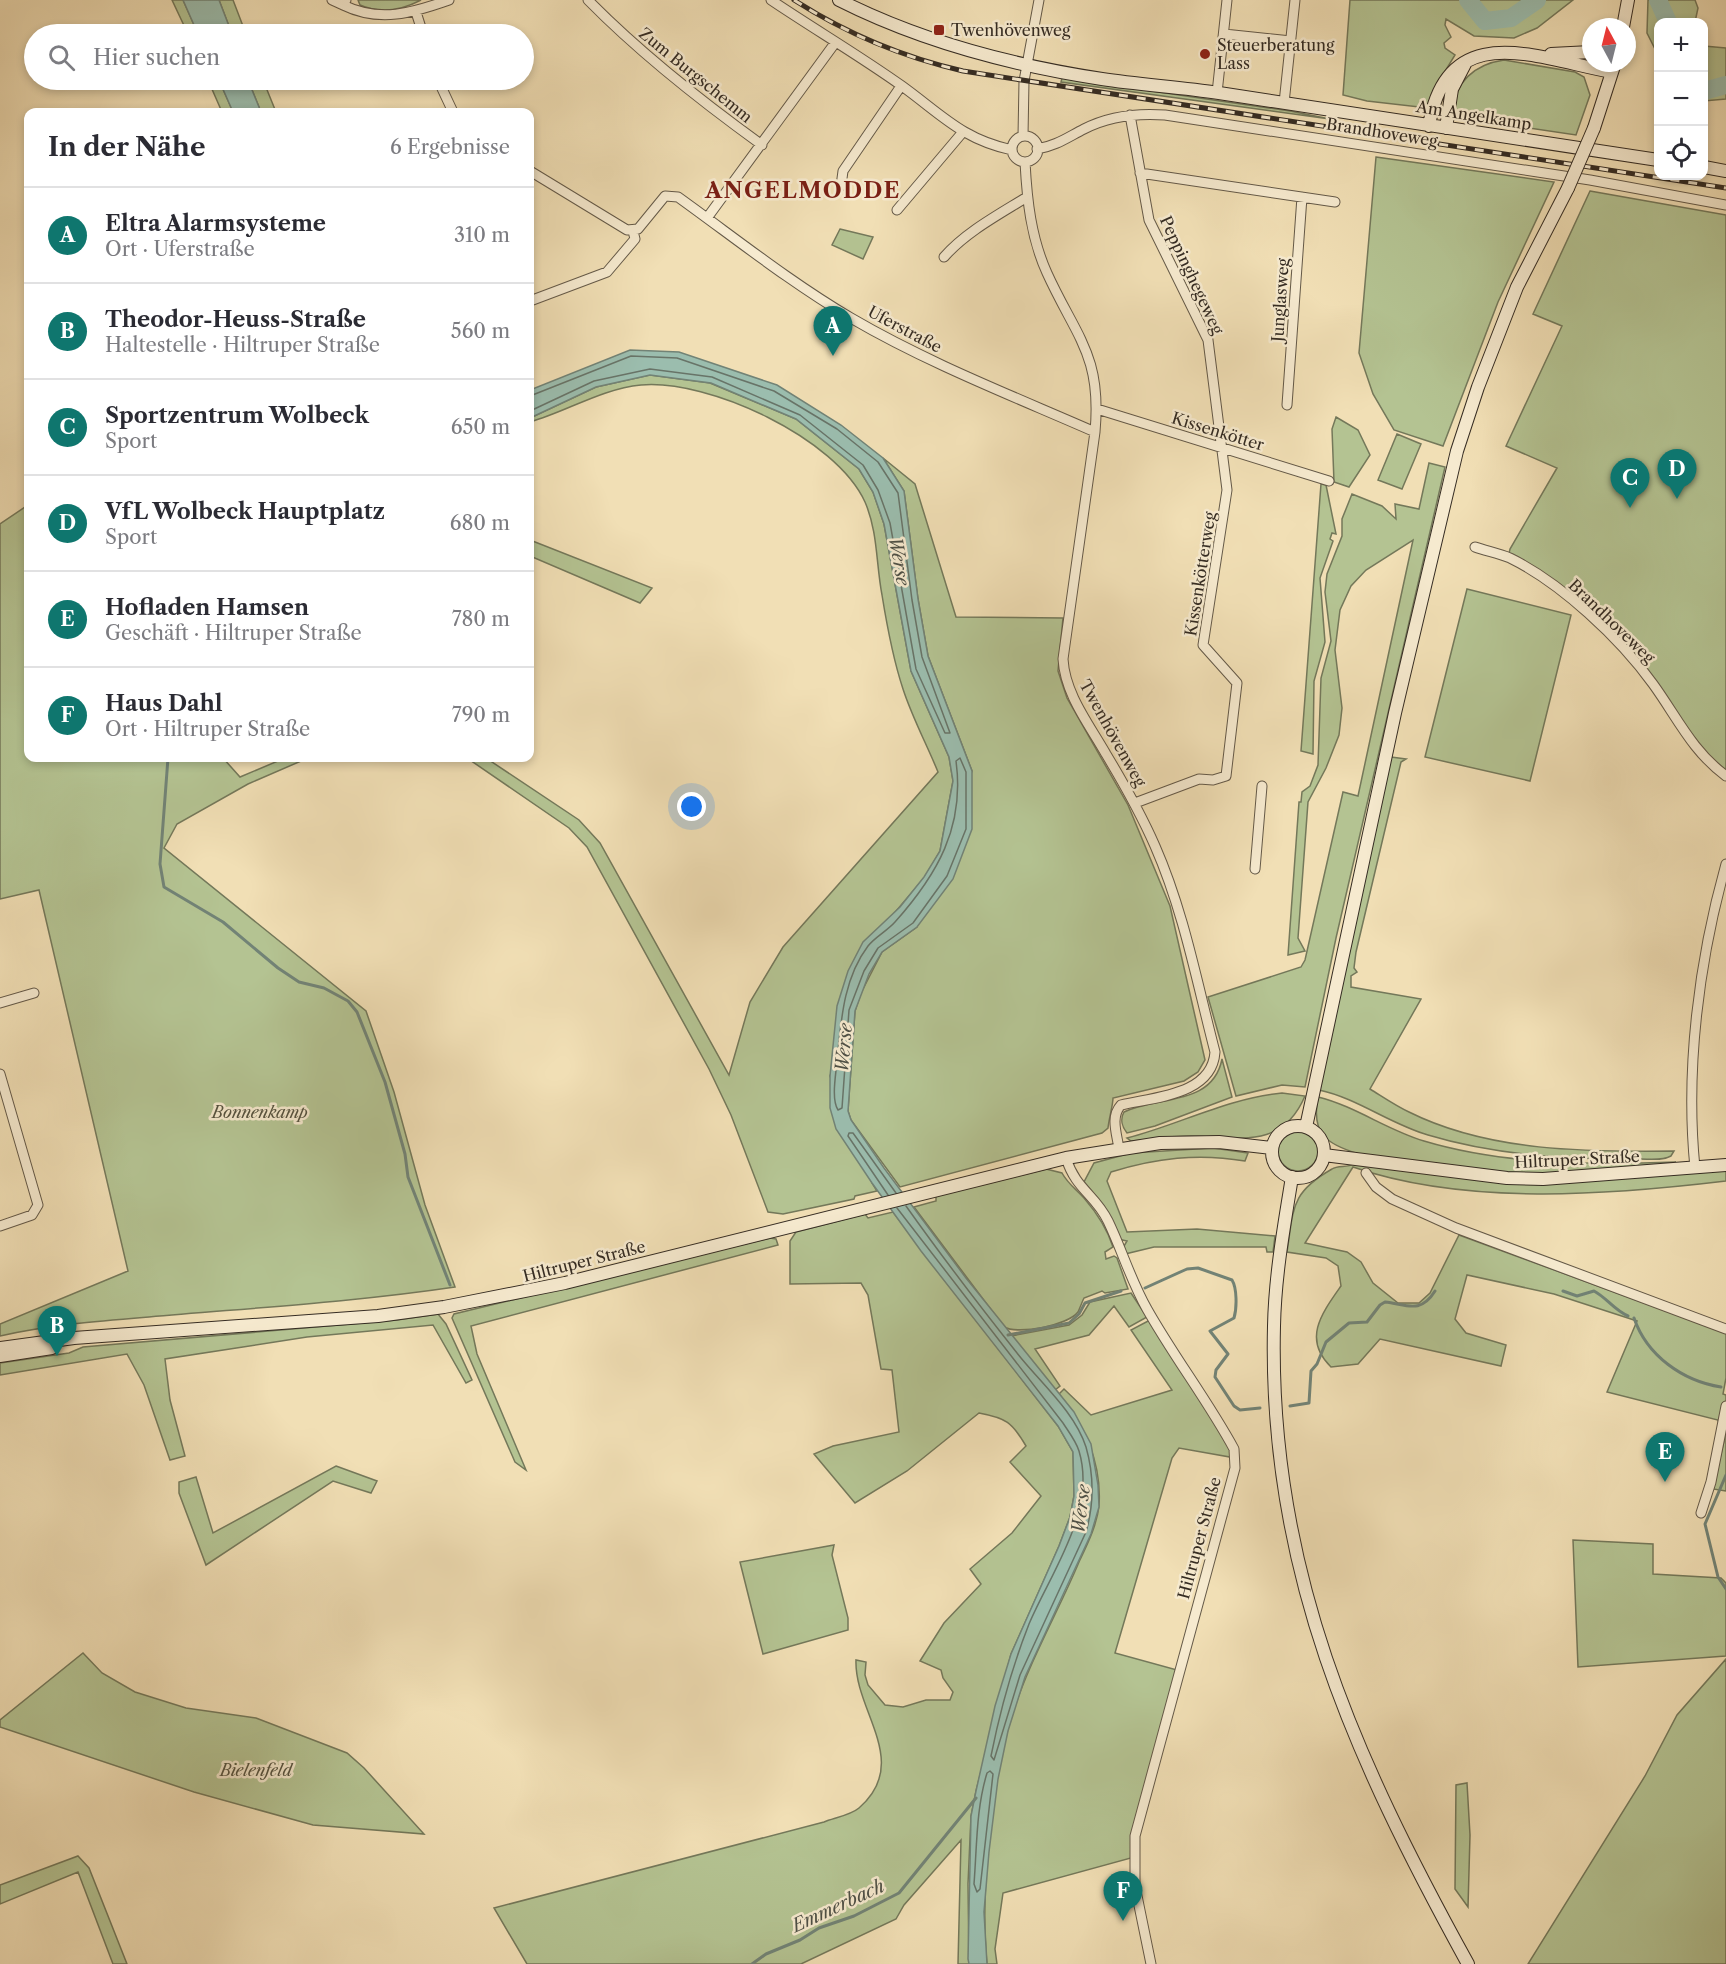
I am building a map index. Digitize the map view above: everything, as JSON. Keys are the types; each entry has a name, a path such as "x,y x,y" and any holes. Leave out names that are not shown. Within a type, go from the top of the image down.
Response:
{"street":[{"path":"332,0 345,3 366,15 416,12 449,0"},
{"name":"Zum Burgschemm","path":"588,0 635,45 762,145"},
{"path":"771,0 901,86 962,133 987,144 1012,150 1018,160 1025,162 1032,159 1037,149 1032,139 1023,136 1015,140 1012,150"},
{"name":"Am Angelkamp","path":"839,0 927,38 984,56 1027,65 1104,79 1217,93 1654,159"},
{"path":"1023,136 1023,97 1039,0"},
{"path":"1217,93 1227,0"},
{"path":"1284,103 1295,0"},
{"path":"1625,18 1628,0"},
{"path":"416,12 420,24"},
{"path":"1224,34 1291,41"},
{"path":"707,218 835,43"},
{"path":"1429,126 1431,111 1443,83 1456,66 1496,53 1544,55 1582,53"},
{"path":"1544,55 1582,62"},
{"path":"1446,128 1452,89 1466,63"},
{"path":"1305,1127 1408,657 1457,451 1478,387 1517,287 1568,188 1594,128 1612,72"},
{"path":"841,186 843,171 901,86"},
{"path":"443,90 451,108"},
{"name":"Brandhoveweg","path":"1037,149 1053,146 1107,120 1130,115 1166,115 1420,153 1726,205"},
{"name":"Peppinghegeweg","path":"1130,115 1149,220 1208,340 1221,447"},
{"path":"897,210 962,133"},
{"name":"Twenhövenweg","path":"1025,162 1027,197 1036,242 1047,273 1086,347 1095,374 1097,409 1095,432 1063,659 1064,672 1071,694 1135,803 1179,909 1215,1052 1210,1072 1202,1082 1186,1089 1121,1105 1116,1111 1115,1119 1119,1149"},
{"path":"1708,168 1725,170"},
{"path":"1140,173 1335,202"},
{"path":"534,174 619,227 633,231"},
{"name":"Uferstraße","path":"534,299 607,272 635,239 633,231 669,195 678,197 791,280 851,318 940,365 1095,432"},
{"path":"944,257 953,247 985,223 1027,197"},
{"name":"Junglasweg","path":"1287,405 1302,197"},
{"name":"Kissenkötter","path":"1097,409 1329,481"},
{"name":"Kissenkötterweg","path":"1135,803 1199,779 1213,780 1226,776 1237,683 1203,645 1227,490 1221,447"},
{"name":"Brandhoveweg","path":"1475,547 1508,558 1546,580 1615,641 1652,682 1705,761 1726,776"},
{"path":"1255,869 1262,786"},
{"path":"1695,1168 1692,1100 1697,1023 1709,938 1726,864"},
{"path":"0,1003 34,993"},
{"path":"0,1074 38,1205 32,1215 0,1226"},
{"path":"1305,1127 1320,1138 1324,1155 1314,1172 1307,1176 1293,1177 1278,1168 1273,1158 1272,1148 1280,1133 1288,1128 1305,1127"},
{"name":"Hiltruper Straße","path":"0,1348 74,1338 100,1338 378,1316 478,1301 565,1283 1066,1158 1160,1143 1194,1142 1272,1148"},
{"name":"Hiltruper Straße","path":"1324,1155 1507,1178 1543,1179 1726,1165"},
{"name":"Hiltruper Straße","path":"1066,1158 1076,1184 1091,1196 1105,1215 1146,1308 1234,1449 1235,1468 1135,1836 1134,1877 1151,1964"},
{"path":"1366,1173 1376,1187 1392,1200 1424,1214 1726,1329"},
{"path":"1293,1177 1284,1228 1274,1335 1279,1452 1294,1547 1335,1689 1370,1773 1410,1859 1468,1964"},
{"name":"Hiltruper Straße","path":"0,1356 100,1338"},
{"path":"1701,1513 1711,1482 1726,1406"}],"green space":[{"path":"172,0 183,0 194,24 183,24"},
{"path":"219,0 233,0 242,24 228,24"},
{"path":"358,0 421,0 399,8 383,10 360,5"},
{"path":"1350,0 1573,0 1537,28 1514,38 1474,36 1446,19 1445,25 1451,37 1444,43 1445,48 1455,55 1436,86 1428,108 1367,101 1343,95"},
{"path":"1648,0 1695,0 1698,8 1696,18 1654,18 1654,47 1647,33"},
{"path":"1708,46 1726,48 1726,99 1708,101"},
{"path":"1504,60 1575,72 1584,77 1590,95 1576,135 1489,122 1455,113 1457,92 1468,76 1484,66"},
{"path":"1062,78 1290,111 1330,119 1061,82"},
{"path":"212,90 223,90 231,108 220,108"},
{"path":"252,90 267,90 274,108 259,108"},
{"path":"1376,157 1554,182 1498,302 1443,446 1394,430 1373,394 1359,353"},
{"path":"1590,191 1726,215 1726,770 1708,755 1652,682 1583,610 1508,558 1510,549 1557,468 1506,446 1562,326 1533,314"},
{"path":"840,229 873,237 863,259 832,245"},
{"path":"650,375 710,383 796,419 859,469 873,492 884,524 911,671 949,757 953,781 940,851 925,877 886,923 830,1076 877,1191 855,1196 854,1199 783,1214 768,1212 731,1115 709,1069 587,847 569,828 473,762 492,762 579,820 600,843 729,1075 750,1002 783,947 938,772 911,710 896,666 880,583 875,536 865,502 850,478 827,456 799,435 768,417 701,392 669,386 626,387 534,421 534,416 596,387"},
{"path":"1336,417 1358,430 1370,455 1349,487 1334,482 1332,429"},
{"path":"1397,434 1421,444 1402,489 1378,480"},
{"path":"883,458 915,484 956,617 1063,618 1058,671 1067,698 1128,805 1170,906 1205,1060 1198,1072 1184,1081 1113,1098 1108,1128 1102,1133 900,1187 851,1120 848,1111 855,1011 861,993 882,952 917,927 972,771 928,656 904,491"},
{"path":"1429,463 1445,467 1336,938 1305,1087 1282,1085 1236,1096 1208,997 1301,967 1305,960 1343,792 1358,796 1413,540 1366,570 1351,586 1340,610 1335,650 1342,708 1339,735 1326,768 1308,802 1298,938 1305,951 1288,955 1299,802 1301,802 1302,792 1310,786 1318,765 1321,678 1331,641 1325,592 1327,574 1342,536 1342,519 1352,494 1382,506 1396,519 1395,504 1419,509"},
{"path":"1321,484 1326,485 1336,534 1332,533 1330,539 1333,541 1320,578 1325,642 1314,681 1313,754 1301,751"},
{"name":"Bonnenkamp","path":"24,508 24,762 227,762 240,777 276,762 299,762 248,784 177,824 164,848 366,1011 394,1092 425,1205 455,1287 341,1301 74,1324 0,1336 0,1324 128,1271 39,890 0,899 0,524"},
{"path":"534,542 652,588 640,603 534,558"},
{"path":"1467,589 1571,615 1530,781 1425,757"},
{"path":"1391,757 1406,759 1401,762 1356,952 1354,968 1357,972 1351,976 1351,987 1421,999 1370,1089 1409,1112 1472,1135 1505,1142 1573,1150 1674,1151 1671,1156 1664,1159 1587,1158 1533,1155 1479,1147 1428,1135 1347,1099 1319,1090"},
{"path":"1222,1059 1232,1097 1155,1126 1127,1133 1122,1123 1124,1112 1196,1092 1208,1085 1217,1074"},
{"path":"1282,1093 1305,1096 1295,1113 1284,1125 1271,1133 1242,1138 1184,1136 1131,1141 1127,1138 1242,1100"},
{"path":"1318,1097 1345,1106 1424,1141 1486,1155 1549,1162 1676,1162 1667,1165 1546,1174 1504,1172 1359,1154 1338,1146 1324,1136 1317,1120"},
{"path":"1298,1131 1312,1137 1318,1151 1312,1165 1298,1171 1284,1165 1278,1151 1284,1137"},
{"path":"1213,1148 1248,1153 1245,1161 1211,1157 1177,1158 1144,1163 1111,1172 1107,1181 1127,1232 1197,1229 1275,1236 1273,1252 1267,1252 1266,1247 1154,1247 1125,1254 1124,1246 1127,1241 1118,1239 1104,1206 1084,1182 1094,1163 1131,1153"},
{"path":"1353,1164 1459,1177 1726,1170 1726,1181 1634,1190 1538,1194 1442,1188 1353,1167 1305,1243 1347,1252 1361,1262 1373,1283 1398,1303 1419,1303 1430,1293 1459,1235 1726,1333 1726,1378 1723,1394 1726,1395 1726,1491 1713,1489 1724,1441 1718,1420 1607,1392 1637,1321 1554,1294 1467,1275 1455,1319 1466,1333 1506,1345 1501,1366 1380,1339 1358,1364 1331,1367 1322,1357 1316,1336 1327,1306 1341,1286 1338,1266 1326,1258 1287,1252 1293,1213 1301,1194 1308,1186 1332,1169"},
{"path":"1046,1169 1062,1173 1097,1215 1113,1247 1105,1252 1106,1259 1114,1256 1117,1258 1128,1289 1105,1293 1102,1291 1084,1298 1078,1312 1073,1317 1054,1325 1031,1329 1011,1329 1004,1327 914,1207 936,1201 936,1196"},
{"path":"893,1212 1058,1426 1073,1452 1074,1496 1070,1517 1011,1654 976,1791 971,1816 968,1884 969,1964 958,1964 961,1840 904,1905 896,1919 801,1964 527,1964 494,1908 824,1822 859,1808 874,1791 881,1773 881,1754 863,1698 856,1660 866,1662 865,1675 868,1685 885,1705 903,1707 926,1700 950,1700 953,1692 943,1678 941,1670 920,1661 944,1623 981,1584 970,1569 1012,1533 1041,1496 1010,1462 1026,1446 1017,1431 1002,1419 979,1413 907,1471 855,1503 814,1454 833,1446 899,1432 892,1370 881,1369 868,1295 861,1283 790,1284 790,1241 796,1232 865,1214 868,1218"},
{"path":"770,1238 776,1239 778,1245 471,1326 477,1354 526,1470 515,1462 452,1318 454,1314"},
{"path":"1131,1293 1147,1317 1129,1327 1114,1306 1089,1335 1035,1349 1060,1386 1055,1390 1011,1336 1069,1325 1082,1315 1090,1302"},
{"path":"438,1314 446,1324 472,1380 466,1383 433,1325 307,1337 165,1359 170,1400 185,1456 170,1460 144,1385 127,1354 0,1375 0,1363 69,1353 83,1347 397,1320"},
{"path":"1150,1320 1223,1436 1230,1450 1230,1457 1179,1448 1172,1458 1115,1653 1177,1670 1131,1858 1003,1893 995,1949 997,1964 987,1964 986,1871 993,1803 1005,1740 1020,1693 1088,1542 1099,1506 1098,1475 1090,1446 1077,1419 1059,1394 1064,1389 1091,1415 1172,1390 1131,1330"},
{"path":"336,1466 377,1481 371,1493 333,1481 206,1565 179,1493 179,1482 196,1477 213,1533"},
{"path":"1573,1540 1653,1544 1653,1574 1721,1578 1726,1583 1726,1656 1578,1667"},
{"path":"834,1545 832,1555 848,1618 848,1630 763,1654 740,1562"},
{"name":"Bielenfeld","path":"83,1653 102,1673 135,1692 186,1708 256,1718 347,1753 364,1768 424,1834 313,1825 194,1792 0,1727 0,1720"},
{"path":"1726,1659 1726,1964 1528,1964 1645,1776 1677,1715"},
{"path":"1467,1783 1470,1835 1468,1907 1455,1889 1456,1785"},
{"path":"78,1856 89,1868 127,1964 113,1964 78,1872 0,1904 0,1885"}],"water":[{"path":"183,0 219,0 228,24 194,24"},
{"path":"223,90 252,90 259,108 231,108"},
{"name":"Werse","path":"630,350 679,352 777,385 841,425 883,458 904,491 928,656 972,771 972,829 953,879 917,927 882,952 869,974 855,1011 848,1111 851,1120 884,1168 966,1278 1074,1412 1091,1444 1098,1485 1099,1507 1091,1534 1025,1677 1008,1731 998,1779 989,1852 984,1912 987,1964 969,1964 968,1959 971,1816 995,1706 1011,1654 1070,1517 1074,1496 1073,1452 1058,1426 921,1251 872,1183 836,1129 830,1108 830,1076 837,1006 848,971 863,942 900,907 924,877 940,851 953,781 949,757 911,671 884,524 873,492 859,469 796,419 711,383 650,375 596,387 534,416 534,388"}],"waterway":[{"path":"1468,0 1485,21 1511,18 1537,0"},
{"path":"1658,0 1666,18"},
{"path":"1708,90 1726,85"},
{"path":"168,762 160,864 164,887 223,922 278,968 299,982 324,988 348,1001 357,1012 385,1082 405,1154 408,1177 450,1285"},
{"path":"1145,1288 1187,1269 1198,1268 1232,1280 1236,1298 1234,1318 1210,1331 1228,1354 1216,1370 1215,1377 1234,1406 1240,1410 1260,1408"},
{"path":"1008,1335 1069,1323 1079,1314 1085,1303 1121,1291"},
{"path":"1290,1406 1309,1403 1311,1371 1317,1364 1326,1342 1349,1323 1367,1322 1385,1302 1418,1306 1435,1291"},
{"path":"1563,1291 1577,1296 1594,1291 1628,1316"},
{"path":"1634,1318 1648,1344 1668,1364 1693,1379 1721,1387"},
{"path":"1726,1475 1705,1524 1718,1577 1726,1589"},
{"name":"Emmerbach","path":"752,1964 766,1954 800,1940 819,1928 854,1916 899,1893 976,1798"}],"railway":[{"path":"794,0 876,43 918,59 963,71 1726,188"}],"place":[{"name":"Twenhövenweg","path":"939,30"},
{"name":"Steuerberatung Lass","path":"1205,54"},
{"name":"Eltra Alarmsysteme","path":"833,356"},
{"name":"VfL Wolbeck Hauptplatz","path":"1677,499"},
{"name":"Sportzentrum Wolbeck","path":"1630,508"},
{"name":"Theodor-Heuss-Straße","path":"57,1356"},
{"name":"Hofladen Hamsen","path":"1665,1482"},
{"name":"Haus Dahl","path":"1123,1921"}],"district":[{"name":"ANGELMODDE","path":"803,190"}]}
